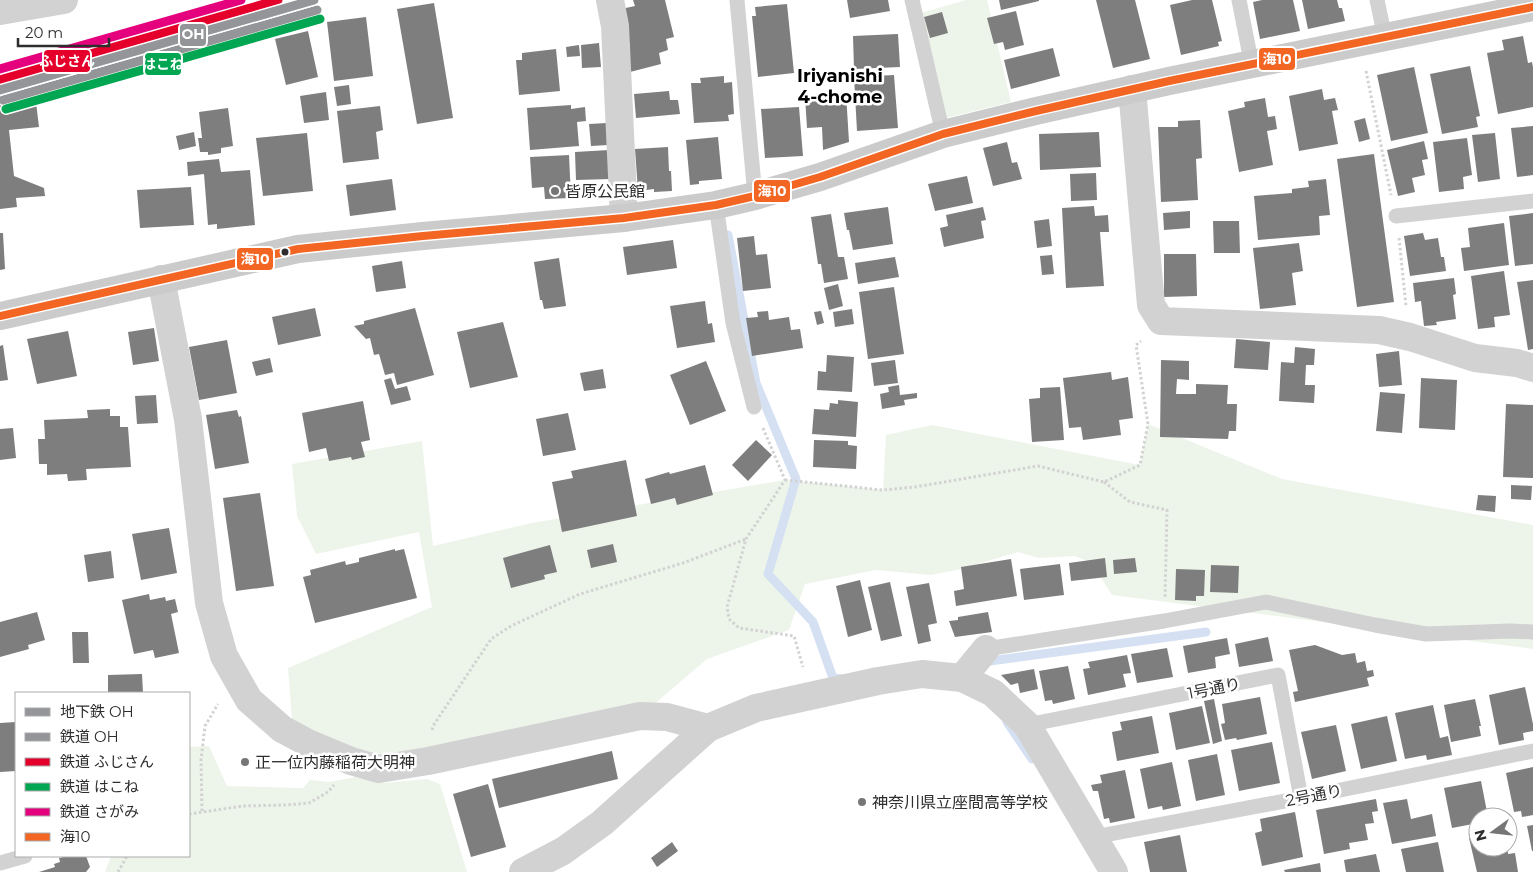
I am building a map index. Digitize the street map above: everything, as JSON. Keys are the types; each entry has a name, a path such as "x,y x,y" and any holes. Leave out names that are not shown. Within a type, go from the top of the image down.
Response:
{"main road":[{"path":"0,316 298,250 423,236 624,218 716,205 820,177 943,134 1036,111 1132,89 1533,8"}],"street":[{"path":"0,11 64,0"},
{"path":"610,0 615,26 624,218"},
{"path":"1132,89 1151,305 1161,321 1379,330 1410,337 1475,358 1517,363 1533,368"},
{"path":"161,279 188,419 209,603 224,656 249,700 282,729 310,744 351,761 379,769 428,761 640,716 667,717 708,728"},
{"path":"962,678 986,649"},
{"path":"523,872 563,851 602,823 708,728 756,708 878,681 922,674 962,678 993,693 1027,725 1114,872"}],"lane":[{"path":"737,0 755,196"},
{"path":"912,0 943,134"},
{"path":"1239,0 1252,66"},
{"path":"1373,40 1377,0"},
{"path":"1396,216 1533,202"},
{"path":"716,205 732,323 754,407"},
{"path":"986,649 1164,621 1266,602 1426,634 1533,632"},
{"name":"1号通り","path":"1027,725 1278,675 1301,798"},
{"name":"2号通り","path":"1094,837 1301,798 1533,751"},
{"path":"0,863 21,857"}],"path":[{"path":"1373,40 1381,147 1396,216 1410,337"},
{"path":"1104,482 1140,465 1148,424 1136,345 1161,321"},
{"path":"754,407 785,480"},
{"path":"785,480 883,490 915,487 1038,466 1104,482 1130,502 1167,510 1164,621"},
{"path":"785,480 746,539 728,608 729,619 739,628 794,636 811,696"},
{"path":"428,761 433,726 491,640 511,626 580,594 683,563 746,539"},
{"path":"202,811 201,760 205,726 235,675"},
{"path":"190,814 243,806 286,805 308,802 328,792 351,761"},
{"path":"118,872 126,857"}],"shaded area":[{"path":"966,0 987,0 1011,102 946,118 921,13"},
{"path":"1148,424 1282,479 1533,525 1533,649 1112,595 1092,563 1075,556 1039,558 1018,552 957,570 931,575 876,570 805,584 789,630 707,659 652,706 393,768 350,751 292,720 288,668 432,607 419,532 316,554 297,516 292,464 422,441 433,546 532,523 785,480 883,490 886,435 932,425 1140,465"},
{"path":"209,746 227,786 303,788 310,780 329,782 356,777 385,783 427,779 440,784 467,872 105,872 111,857 190,857 190,747"}],"building":[{"path":"633,0 665,0 674,37 666,39 668,50 659,53 661,64 630,72 624,47 630,46 621,9 635,6"},
{"path":"847,0 888,0 890,11 850,18"},
{"path":"999,0 1039,0 1039,1 1001,10"},
{"path":"1096,0 1135,0 1150,59 1113,68"},
{"path":"1192,0 1212,0 1222,41 1218,42 1219,46 1181,55 1170,5"},
{"path":"1262,0 1293,0 1300,31 1260,39 1253,2"},
{"path":"1302,0 1337,0 1339,8 1342,8 1345,21 1308,29"},
{"path":"434,3 453,118 417,124 397,9"},
{"path":"787,4 794,73 758,77 752,16 756,16 755,7"},
{"path":"1016,11 1024,45 1005,50 1003,42 994,44 987,18"},
{"path":"942,12 948,33 930,38 924,17"},
{"path":"366,17 373,76 334,81 327,22"},
{"path":"308,31 318,77 286,85 275,39"},
{"path":"898,34 900,67 854,69 853,36"},
{"path":"1523,36 1528,63 1532,62 1533,67 1533,107 1498,114 1487,53 1504,50 1502,40"},
{"path":"599,43 601,67 582,68 581,45"},
{"path":"579,45 580,56 567,57 566,47"},
{"path":"1053,48 1060,76 1011,89 1004,60"},
{"path":"556,49 560,91 519,95 516,60 522,60 522,53"},
{"path":"1470,66 1480,116 1476,117 1478,127 1442,134 1430,74"},
{"path":"1414,67 1428,133 1391,141 1377,75"},
{"path":"894,75 898,128 857,131 854,77"},
{"path":"724,76 724,83 732,82 734,114 728,115 729,121 694,123 691,83 701,83 700,78"},
{"path":"349,85 351,104 337,106 334,87"},
{"path":"1322,89 1324,100 1335,98 1338,110 1332,111 1338,144 1299,151 1289,96"},
{"path":"669,91 670,100 678,100 680,114 636,118 634,94"},
{"path":"326,92 329,120 304,123 300,96"},
{"path":"846,93 849,142 823,150 822,127 807,128 805,96"},
{"path":"35,94 39,127 9,130 14,176 44,188 45,196 16,198 17,207 0,209 0,104"},
{"path":"1265,98 1268,117 1275,116 1277,129 1267,131 1273,165 1239,172 1228,111 1245,107 1244,102"},
{"path":"571,105 571,109 585,107 586,121 577,122 579,146 530,150 527,108"},
{"path":"380,106 383,130 376,132 379,159 343,163 337,111"},
{"path":"799,107 803,156 765,158 761,109"},
{"path":"228,108 233,146 221,148 221,153 208,155 208,152 200,152 198,138 202,138 199,112"},
{"path":"1365,118 1370,139 1359,142 1354,121"},
{"path":"1200,120 1202,158 1196,159 1198,200 1161,202 1158,127 1178,127 1178,121"},
{"path":"607,123 608,145 591,146 589,124"},
{"path":"1533,126 1533,175 1517,177 1511,128"},
{"path":"194,132 196,146 179,150 176,136"},
{"path":"1099,132 1101,167 1040,170 1039,134"},
{"path":"307,133 313,191 263,196 256,138"},
{"path":"1495,133 1500,179 1478,182 1472,135"},
{"path":"718,137 722,179 699,181 699,184 690,185 686,140"},
{"path":"1467,138 1472,175 1463,177 1464,189 1439,192 1433,142"},
{"path":"1424,141 1428,159 1422,160 1425,175 1412,178 1415,192 1398,196 1387,150"},
{"path":"1007,142 1012,163 1017,162 1022,179 993,186 983,148"},
{"path":"668,147 672,191 654,192 654,189 638,191 635,149"},
{"path":"609,150 610,179 576,180 575,152"},
{"path":"1374,154 1394,302 1357,307 1337,159"},
{"path":"569,155 571,198 545,199 544,187 532,188 530,157"},
{"path":"219,159 221,172 250,170 255,225 217,229 217,224 208,225 204,174 188,176 187,162"},
{"path":"1096,173 1097,200 1071,201 1070,174"},
{"path":"967,176 973,203 935,211 928,184"},
{"path":"392,179 396,210 350,216 346,185"},
{"path":"1326,179 1330,215 1319,216 1320,235 1258,240 1254,196 1292,193 1292,189 1309,187 1308,181"},
{"path":"191,187 194,225 140,228 137,190"},
{"path":"1094,206 1095,216 1108,215 1109,232 1100,232 1104,286 1066,288 1062,208"},
{"path":"888,207 893,244 853,250 844,213"},
{"path":"983,207 986,220 981,221 984,238 944,247 940,228 948,226 946,215"},
{"path":"1190,211 1190,228 1164,230 1163,213"},
{"path":"1533,213 1533,264 1515,266 1509,216"},
{"path":"831,214 838,257 844,257 848,279 824,283 821,264 818,264 811,217"},
{"path":"1049,219 1052,246 1037,248 1034,221"},
{"path":"1213,221 1239,221 1240,253 1214,253"},
{"path":"1504,223 1509,265 1464,271 1461,248 1470,247 1468,228"},
{"path":"0,233 3,233 5,269 0,270"},
{"path":"1423,233 1425,240 1438,238 1441,257 1444,257 1446,271 1410,276 1404,236"},
{"path":"754,236 756,255 767,254 771,288 743,291 737,238"},
{"path":"673,240 677,268 627,275 623,247"},
{"path":"1299,243 1303,271 1292,273 1296,305 1260,309 1253,248"},
{"path":"1164,254 1196,254 1197,296 1164,297"},
{"path":"1052,255 1054,274 1042,275 1040,256"},
{"path":"895,257 899,277 858,284 855,263"},
{"path":"559,258 566,306 544,309 542,300 540,300 534,262"},
{"path":"402,261 406,288 376,292 372,266"},
{"path":"1504,271 1510,315 1494,317 1495,327 1478,329 1471,276"},
{"path":"1454,278 1456,294 1453,295 1456,319 1436,322 1437,325 1424,326 1421,301 1415,302 1413,283"},
{"path":"1533,280 1533,349 1528,350 1517,282"},
{"path":"838,284 843,306 829,310 824,288"},
{"path":"894,287 904,354 868,359 859,292"},
{"path":"705,301 708,324 712,323 715,342 677,348 670,306"},
{"path":"315,308 321,336 278,345 272,317"},
{"path":"415,308 434,375 397,385 394,373 385,375 379,354 374,355 370,338 366,339 354,326 364,324 364,321"},
{"path":"852,309 854,324 835,327 833,312"},
{"path":"768,311 769,320 789,317 791,330 800,329 803,348 752,356 746,318 758,317 757,312"},
{"path":"821,311 824,323 817,325 814,312"},
{"path":"503,322 518,377 470,388 457,332"},
{"path":"154,328 159,361 133,365 128,332"},
{"path":"68,331 77,376 37,384 27,339"},
{"path":"1236,339 1270,342 1268,370 1234,368"},
{"path":"227,340 237,393 199,400 189,347"},
{"path":"3,345 8,380 0,381 0,346"},
{"path":"1295,347 1315,349 1314,365 1306,365 1305,385 1315,385 1314,403 1279,401 1281,362 1294,363"},
{"path":"1399,351 1402,385 1379,387 1376,354"},
{"path":"827,355 854,357 852,392 817,390 818,371 826,372"},
{"path":"270,358 273,372 256,376 252,362"},
{"path":"895,360 898,383 874,386 871,363"},
{"path":"1161,360 1189,361 1189,380 1177,379 1176,394 1196,394 1196,384 1228,385 1227,404 1237,404 1236,431 1229,431 1228,439 1160,437"},
{"path":"706,361 726,411 690,425 670,375"},
{"path":"603,369 606,388 584,391 580,373"},
{"path":"1111,372 1112,380 1128,377 1133,418 1119,420 1121,435 1083,440 1081,427 1069,428 1063,378"},
{"path":"391,378 395,389 407,386 411,400 391,405 384,380"},
{"path":"1421,378 1457,380 1455,430 1419,428"},
{"path":"899,385 900,395 917,393 917,398 904,400 905,405 882,409 880,394 889,392 888,387"},
{"path":"1060,387 1064,440 1032,442 1029,399 1040,398 1040,388"},
{"path":"1380,392 1405,394 1402,433 1376,431"},
{"path":"156,395 158,423 137,424 135,396"},
{"path":"838,400 858,402 856,437 812,434 814,409 829,410 830,403 838,404"},
{"path":"363,401 370,440 361,442 365,457 352,460 351,457 329,461 326,448 309,452 302,413"},
{"path":"1506,404 1533,405 1533,478 1503,477"},
{"path":"110,409 110,416 120,416 120,427 128,427 131,467 86,469 87,480 68,481 67,474 47,475 47,464 39,464 38,439 45,439 44,420 88,418 87,410"},
{"path":"237,410 239,417 241,416 249,463 215,469 206,415"},
{"path":"568,413 576,450 543,456 536,419"},
{"path":"13,428 16,458 0,460 0,429"},
{"path":"756,440 772,455 748,481 732,465"},
{"path":"814,440 848,441 848,445 857,446 856,469 813,467"},
{"path":"626,460 637,516 562,532 552,482 573,478 571,471"},
{"path":"705,465 713,495 677,505 675,498 651,504 645,479"},
{"path":"1511,485 1532,486 1531,500 1511,499"},
{"path":"260,493 274,586 236,591 223,498"},
{"path":"1478,495 1496,496 1495,512 1476,510"},
{"path":"169,528 177,573 141,580 132,534"},
{"path":"613,544 617,562 591,568 587,550"},
{"path":"550,545 557,572 544,575 545,579 511,588 503,558"},
{"path":"395,549 395,551 404,549 417,598 315,623 303,577 311,575 310,570 345,561 346,565 359,562 359,558"},
{"path":"111,551 114,578 88,582 84,555"},
{"path":"1105,558 1107,577 1071,581 1069,563"},
{"path":"1135,558 1137,572 1114,574 1113,560"},
{"path":"1011,559 1017,596 956,606 954,591 964,589 961,567"},
{"path":"1060,564 1064,595 1024,600 1020,569"},
{"path":"1211,565 1239,566 1238,593 1210,592"},
{"path":"1176,569 1205,570 1204,596 1196,596 1196,601 1175,600"},
{"path":"860,580 872,630 848,637 836,586"},
{"path":"890,582 902,636 881,641 868,587"},
{"path":"929,583 937,623 928,625 931,641 918,644 906,587"},
{"path":"149,594 150,600 165,597 166,601 175,599 178,612 171,614 179,653 155,658 153,650 134,654 122,600"},
{"path":"37,612 45,640 28,645 29,649 0,657 0,622"},
{"path":"988,612 992,632 955,637 949,621 958,620 958,617"},
{"path":"72,632 88,632 89,663 73,663"},
{"path":"1268,637 1273,661 1239,667 1235,644"},
{"path":"1227,638 1230,654 1215,657 1216,668 1188,673 1183,646"},
{"path":"1315,645 1342,655 1355,653 1357,663 1365,661 1367,671 1373,670 1374,676 1367,678 1369,686 1295,702 1293,692 1298,691 1289,650"},
{"path":"1167,648 1173,677 1137,683 1131,654"},
{"path":"1127,655 1131,673 1123,674 1126,687 1088,695 1083,669 1090,668 1088,662"},
{"path":"1068,666 1075,699 1053,704 1052,700 1045,701 1039,671"},
{"path":"1034,669 1038,689 1020,693 1018,683 1011,685 1001,675"},
{"path":"142,674 143,692 108,692 108,675"},
{"path":"1525,687 1533,731 1523,733 1524,740 1499,745 1489,695"},
{"path":"1260,697 1267,734 1237,740 1236,738 1225,740 1221,724 1225,723 1222,704"},
{"path":"1214,699 1222,741 1213,744 1204,701"},
{"path":"1475,699 1481,726 1479,726 1481,736 1451,742 1444,705"},
{"path":"1433,705 1440,738 1448,736 1452,755 1427,760 1426,755 1405,759 1395,713"},
{"path":"1202,706 1210,743 1176,750 1169,713"},
{"path":"1152,716 1159,753 1117,761 1112,732 1122,730 1120,722"},
{"path":"1387,716 1397,761 1361,769 1351,724"},
{"path":"15,722 15,771 0,772 0,723"},
{"path":"1336,725 1346,771 1312,779 1301,732"},
{"path":"1272,742 1280,783 1239,791 1231,750"},
{"path":"612,751 618,779 499,808 492,779"},
{"path":"1217,754 1225,795 1196,801 1188,760"},
{"path":"1172,762 1181,806 1163,810 1162,806 1148,809 1140,769"},
{"path":"1533,767 1533,815 1522,817 1521,811 1518,811 1518,807 1513,807 1506,773"},
{"path":"1125,770 1135,818 1110,823 1109,818 1104,819 1098,791 1093,791 1091,785 1102,783 1100,775"},
{"path":"1481,781 1486,807 1468,807 1468,825 1452,828 1444,788"},
{"path":"488,784 506,847 471,857 453,794"},
{"path":"1376,799 1378,811 1372,812 1374,823 1365,824 1368,840 1349,843 1350,849 1324,854 1316,810"},
{"path":"1407,799 1411,819 1432,814 1436,836 1392,844 1383,803"},
{"path":"1295,812 1303,857 1262,866 1255,833 1262,831 1260,819"},
{"path":"1533,825 1533,851 1532,851 1527,826"},
{"path":"1180,835 1187,872 1150,872 1144,842"},
{"path":"672,842 678,851 657,867 651,858"},
{"path":"1438,842 1444,872 1406,872 1401,849"},
{"path":"1376,854 1380,872 1346,872 1344,860"},
{"path":"86,857 90,867 86,872 39,872 55,867 54,864 60,862 59,858"},
{"path":"1473,857 1516,857 1518,872 1477,872"},
{"path":"1320,863 1321,872 1285,872 1284,870"}],"waterway":[{"path":"728,235 756,383 796,479 768,574 813,622 833,678 844,679"},
{"path":"990,661 1206,632"},
{"path":"1007,722 1032,759"}],"metro line":[{"name":"OH","path":"0,90 314,0"}],"rail line":[{"name":"さがみ","path":"0,69 241,0"},
{"name":"ふじさん","path":"0,80 278,0"},
{"name":"OH","path":"3,100 317,10"},
{"name":"はこね","path":"6,109 320,19"}],"transit line":[{"name":"海10","path":"0,316 298,249 624,218 716,205 820,177 943,134 1036,111 1169,81 1533,7"}],"place":[{"name":"皆原公民館","path":"555,191"},
{"name":"正一位内藤稲荷大明神","path":"245,762"},
{"name":"神奈川県立座間高等学校","path":"862,802"}],"district":[{"name":"Iriyanishi 4-chome","path":"840,86"}]}
